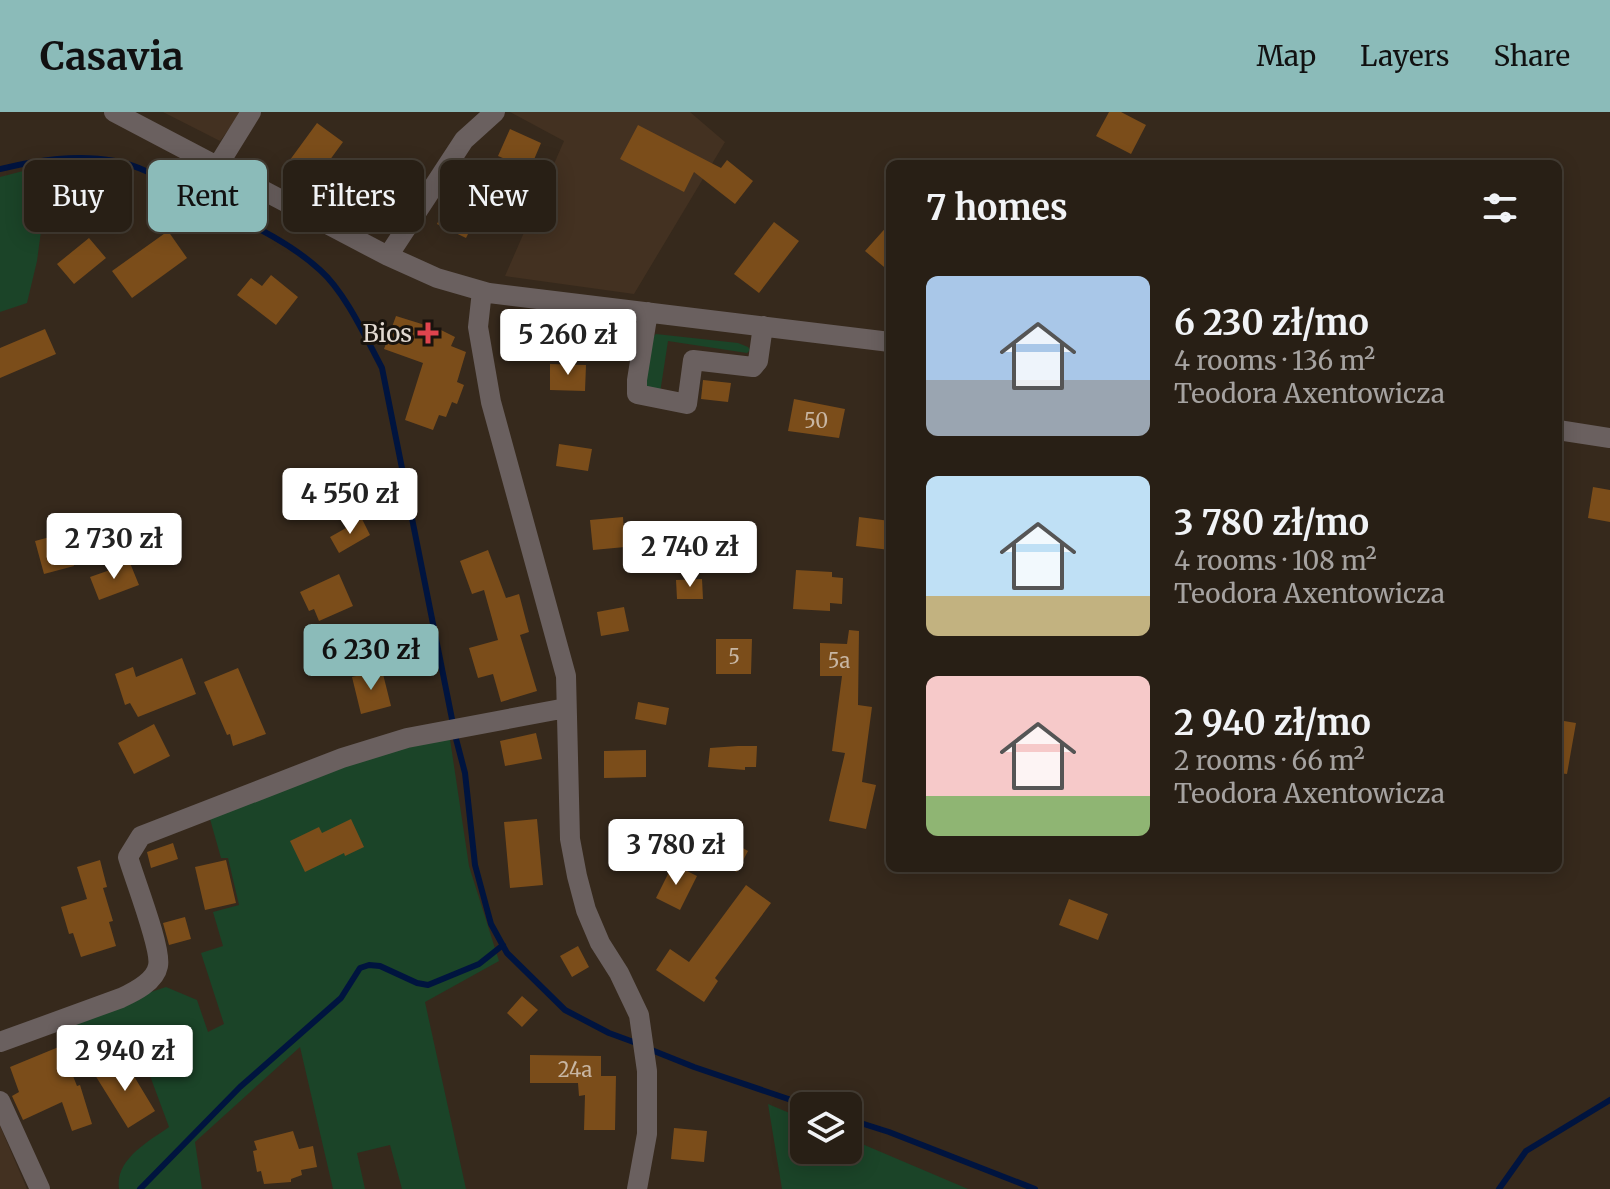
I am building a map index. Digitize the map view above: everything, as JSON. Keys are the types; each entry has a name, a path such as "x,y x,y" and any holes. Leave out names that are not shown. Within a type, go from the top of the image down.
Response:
{"street":[{"path":"114,112 204,160"},
{"path":"221,160 251,112"},
{"path":"388,256 464,140 495,112"},
{"path":"267,193 388,256 437,278 482,291 886,341"},
{"path":"482,291 478,327 493,410 566,676 570,839 577,876 586,910 600,943 619,973 639,1015 646,1064 647,1134 637,1189"},
{"path":"648,312 637,394 687,404 693,360 753,367 758,361 763,326"},
{"path":"1562,431 1610,438"},
{"path":"0,1042 121,998 138,990 155,973 159,965 156,947 128,857 141,836 342,758 407,738 566,708"},
{"path":"0,1101 40,1189"}],"shaded area":[{"path":"163,112 242,112 220,141"},
{"path":"510,112 690,112 725,142 634,294 505,276 524,232 556,232 556,160 564,141"},
{"path":"0,1126 27,1189 0,1189"}],"green space":[{"path":"24,171 24,232 41,232 27,303 0,312 0,177"},
{"path":"656,334 738,343 750,350 747,353 668,341 660,393 648,388 645,383 652,338"},
{"path":"450,739 469,866 499,961 425,1002 466,1189 402,1189 390,1145 357,1153 365,1189 333,1189 300,1047 195,1142 202,1189 119,1189 119,1178 128,1160 169,1127 143,1057 123,1055 95,1069 70,1019 166,987 197,1000 208,1032 224,1024 201,953 223,946 213,912 239,905 228,858 221,858 210,819 364,756"},
{"path":"768,1104 790,1113 790,1164 862,1164 862,1144 968,1189 782,1189"}],"building":[{"path":"1109,112 1121,112 1146,125 1131,154 1096,136"},
{"path":"317,123 343,142 330,160 290,160"},
{"path":"638,125 721,168 727,160 753,181 735,204 694,172 684,192 620,159"},
{"path":"510,129 541,143 534,160 508,160 498,156"},
{"path":"774,222 799,241 759,293 734,274"},
{"path":"886,227 886,269 865,251"},
{"path":"167,232 187,258 132,298 112,271"},
{"path":"454,232 469,232 466,238"},
{"path":"89,238 106,258 74,284 57,264"},
{"path":"271,275 298,297 276,325 237,295 251,278 262,286"},
{"path":"396,316 455,337 451,346 466,352 457,382 464,385 457,404 452,402 446,417 439,415 433,430 405,420 423,363 384,349"},
{"path":"45,329 56,354 0,378 0,348"},
{"path":"550,364 586,365 585,391 550,390"},
{"path":"703,380 731,383 728,402 701,399"},
{"path":"794,399 845,409 839,438 788,431"},
{"path":"559,444 592,449 588,471 556,466"},
{"path":"1593,487 1610,490 1610,522 1588,518"},
{"path":"623,517 625,547 593,550 590,520"},
{"path":"859,517 886,520 886,550 856,546"},
{"path":"362,519 370,535 339,553 330,537"},
{"path":"65,533 74,566 44,574 35,541"},
{"path":"488,550 506,598 519,594 529,632 520,635 537,691 501,702 493,674 478,678 469,648 498,640 484,590 472,594 460,561"},
{"path":"130,563 139,585 99,600 90,577"},
{"path":"796,570 832,572 832,577 843,578 842,604 830,603 830,611 793,609"},
{"path":"339,574 353,606 319,621 314,609 309,611 300,592"},
{"path":"702,579 703,599 677,599 676,580"},
{"path":"624,607 629,631 601,636 597,612"},
{"path":"849,630 859,631 858,705 872,707 862,782 876,785 866,829 829,821 845,753 832,751 842,676 820,676 820,643 847,644"},
{"path":"716,639 752,639 751,674 716,674"},
{"path":"182,658 196,694 138,717 130,703 125,705 115,674 133,667 136,677"},
{"path":"238,668 266,734 233,746 204,682"},
{"path":"382,670 391,706 361,714 352,677"},
{"path":"638,702 669,708 666,725 635,719"},
{"path":"1562,721 1576,723 1567,774 1562,773"},
{"path":"154,724 170,756 134,774 118,743"},
{"path":"536,733 542,759 505,766 500,741"},
{"path":"757,746 756,767 745,767 745,770 708,767 710,748"},
{"path":"646,750 646,777 604,778 604,751"},
{"path":"351,819 364,847 305,872 290,841 319,827 322,833"},
{"path":"537,819 543,885 510,888 504,822"},
{"path":"173,843 178,859 151,868 147,852"},
{"path":"734,843 748,851 737,872 723,865"},
{"path":"100,860 107,887 103,888 113,921 109,922 116,946 81,957 73,933 69,934 61,907 87,899 77,867"},
{"path":"226,860 236,903 205,910 195,867"},
{"path":"673,864 697,876 680,910 656,898"},
{"path":"746,885 771,903 715,978 718,981 704,1002 656,970 670,949 689,962"},
{"path":"1069,899 1108,914 1098,940 1059,925"},
{"path":"185,917 191,939 169,945 163,923"},
{"path":"578,946 589,967 572,977 560,956"},
{"path":"522,996 538,1010 522,1027 507,1013"},
{"path":"61,1046 77,1086 80,1085 92,1124 72,1131 62,1102 23,1120 12,1096 19,1092 10,1067"},
{"path":"530,1055 601,1056 601,1076 616,1076 615,1130 584,1130 585,1095 579,1096 578,1083 530,1083"},
{"path":"123,1058 155,1111 128,1128 95,1075"},
{"path":"674,1128 707,1131 704,1162 671,1159"},
{"path":"293,1131 299,1149 313,1146 317,1167 301,1170 302,1175 291,1179 291,1182 264,1184 261,1171 257,1172 254,1141"}],"waterway":[{"path":"0,169 72,158 101,159 136,167 275,238 306,258 338,290 382,368 453,724"},
{"path":"455,735 465,773 475,865 491,924 507,953 565,1010 609,1033 639,1044"},
{"path":"140,1189 240,1087 341,998 360,968 380,966 428,985 479,964 503,945"},
{"path":"649,1049 790,1100"},
{"path":"1499,1189 1526,1151 1610,1100"},
{"path":"862,1123 1035,1189"}],"place":[{"name":"Bios","path":"428,333"}]}
